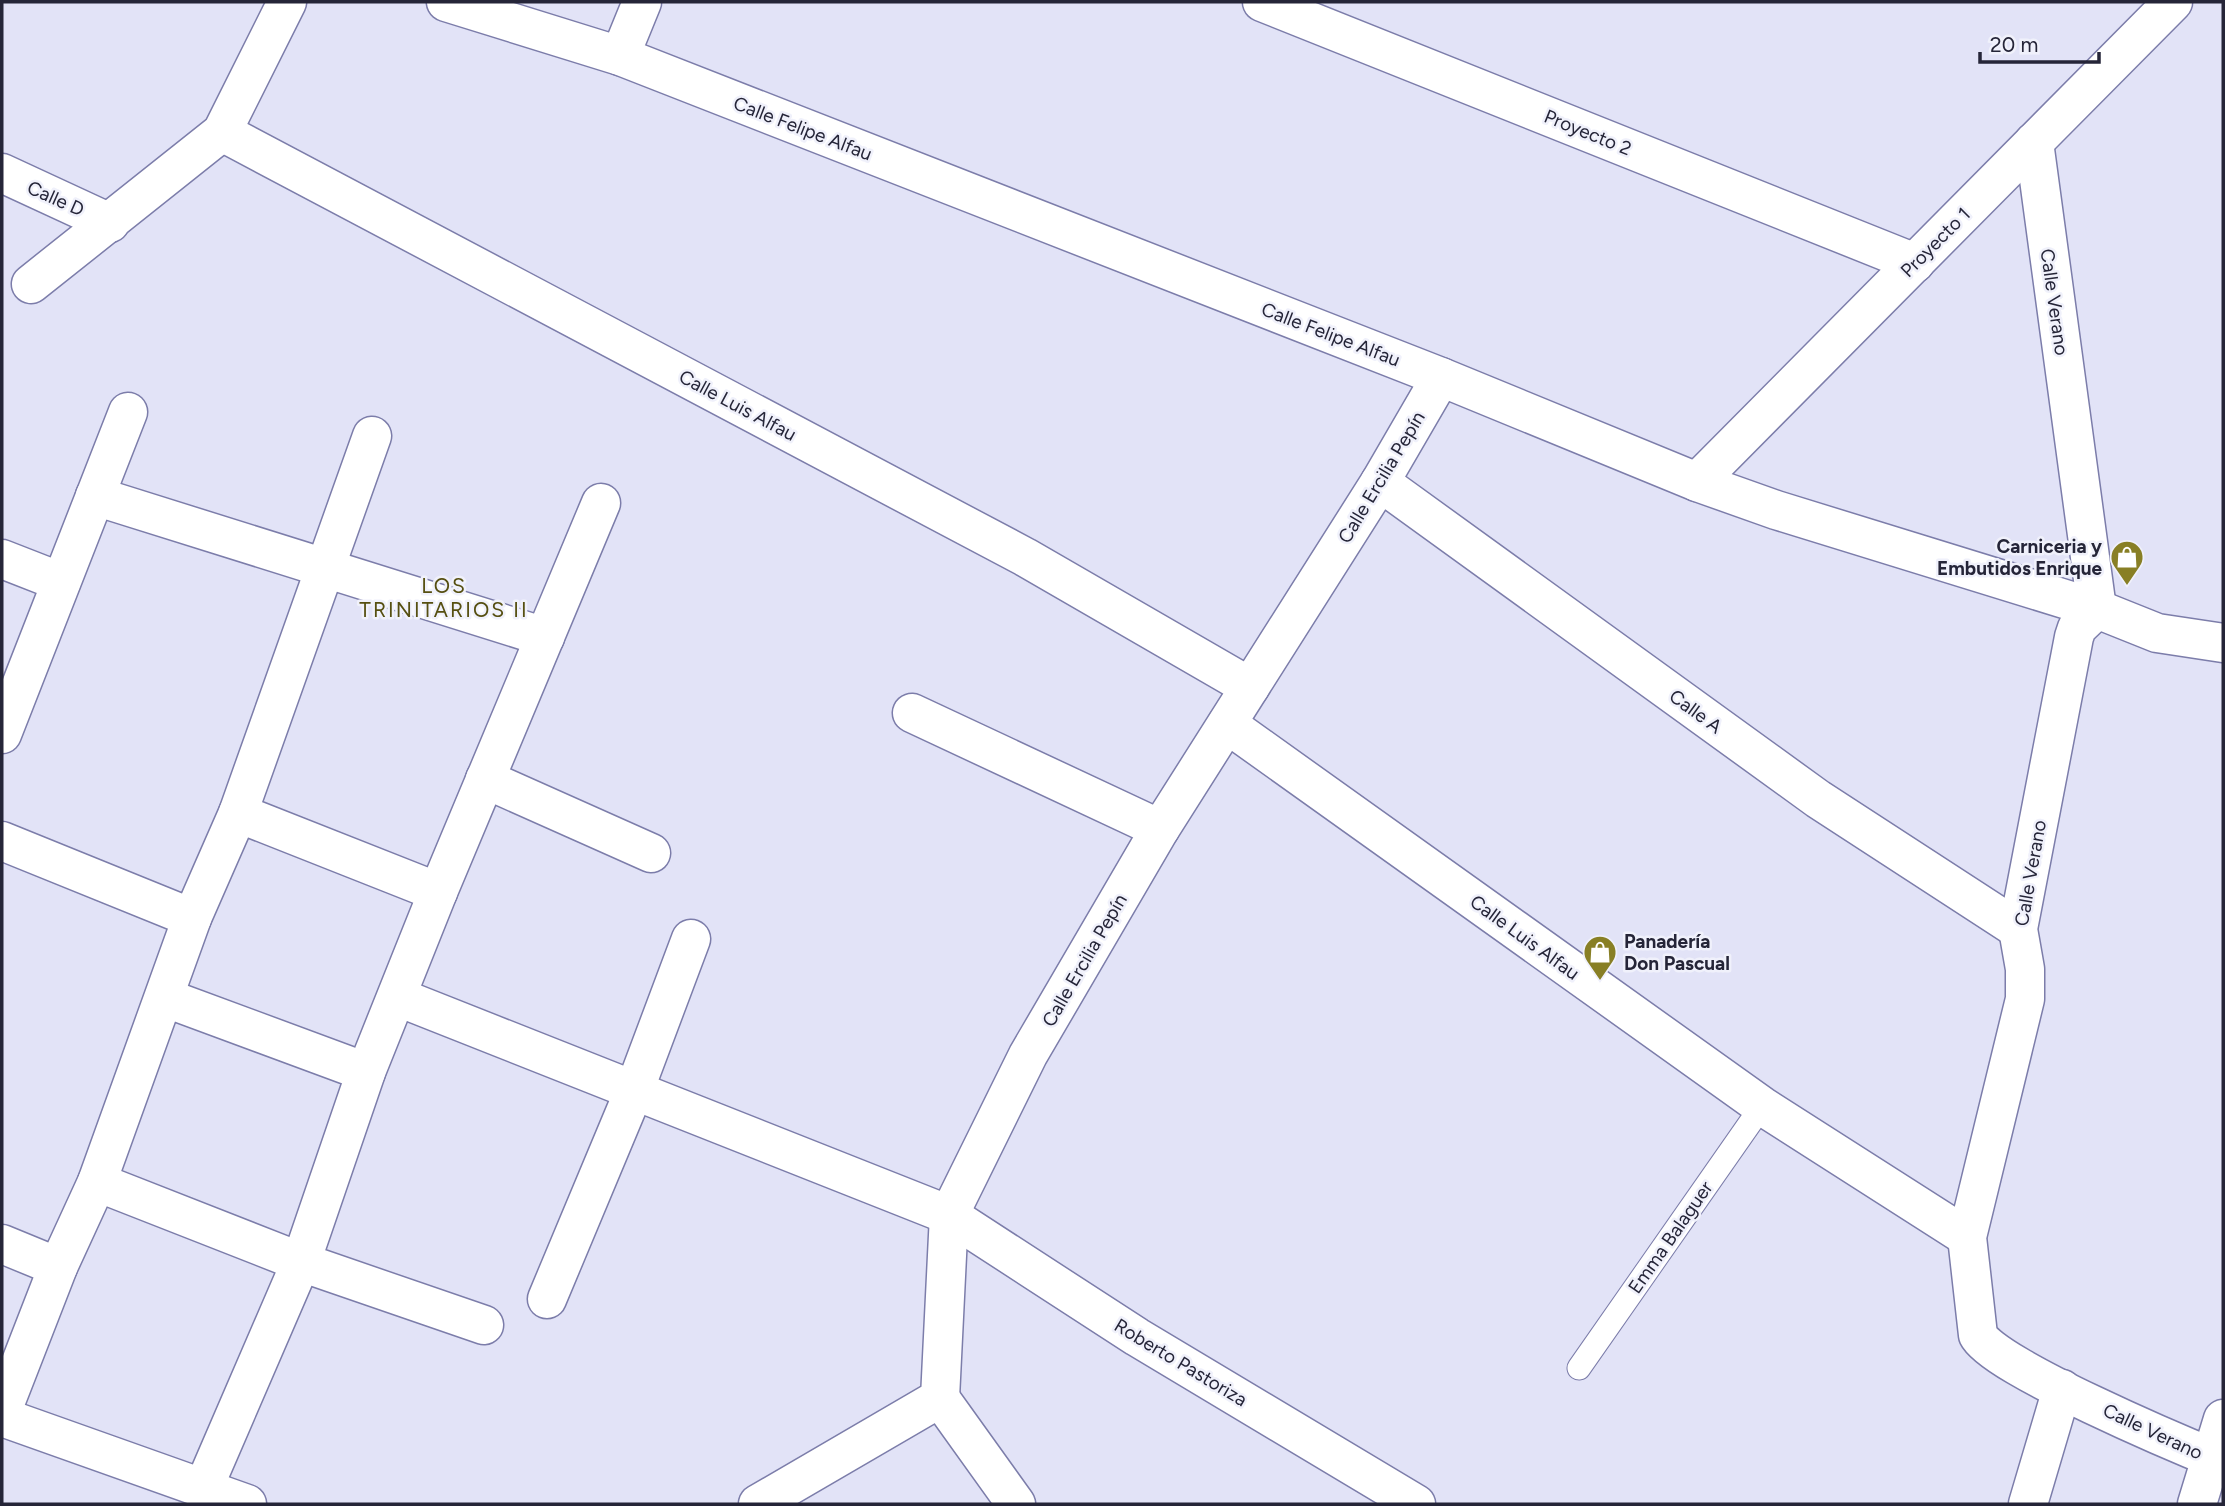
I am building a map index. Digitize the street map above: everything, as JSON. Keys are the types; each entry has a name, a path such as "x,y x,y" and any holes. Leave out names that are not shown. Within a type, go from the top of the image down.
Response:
{"street":[{"path":"31,284 222,132 287,2"},
{"name":"Calle Felipe Alfau","path":"446,2 620,56 1441,377 1697,482 1776,510 2098,609 2157,634 2223,643"},
{"path":"620,56 642,2"},
{"name":"Proyecto 2","path":"1262,2 1914,263"},
{"name":"Proyecto 1","path":"1697,482 2173,2"},
{"name":"Calle Luis Alfau","path":"222,132 1026,557 1250,687"},
{"name":"Calle Verano","path":"2034,142 2098,609 2077,628 2074,637 2018,929 2025,969 2025,999 1967,1237 1981,1341 2008,1360 2062,1389 2218,1460"},
{"name":"Calle D","path":"2,173 110,223"},
{"name":"Calle Ercilia Pepín","path":"940,1398 949,1215 1028,1055 1160,829 1380,482 1441,377"},
{"path":"2,734 128,412"},
{"path":"2,1411 58,1267 97,1182 166,998 192,918 238,813 372,436"},
{"name":"Calle A","path":"1380,482 1818,799 2018,929"},
{"path":"95,496 545,637"},
{"path":"203,1489 301,1262 366,1072 438,892 601,503"},
{"path":"2,559 61,582"},
{"path":"912,713 1160,829"},
{"name":"Calle Luis Alfau","path":"1227,724 1762,1106 1967,1237"},
{"path":"485,779 651,853"},
{"path":"238,813 438,892"},
{"path":"2,841 192,918"},
{"path":"547,1298 634,1091 691,939"},
{"name":"Roberto Pastoriza","path":"398,997 949,1215 1137,1337 1416,1504"},
{"path":"166,998 366,1072"},
{"path":"97,1182 301,1262 484,1325"},
{"path":"2,1244 58,1267"},
{"path":"2028,1504 2062,1389"},
{"path":"758,1504 940,1398 1016,1504"},
{"path":"2,1417 247,1504"},
{"path":"2197,1504 2218,1460 2223,1419"}],"lane":[{"name":"Emma Balaguer","path":"1579,1368 1762,1106"}],"place":[{"name":"Carniceria y Embutidos Enrique","path":"2127,587"},
{"name":"Panadería Don Pascual","path":"1600,982"}],"district":[{"name":"LOS TRINITARIOS II","path":"444,598"}]}
